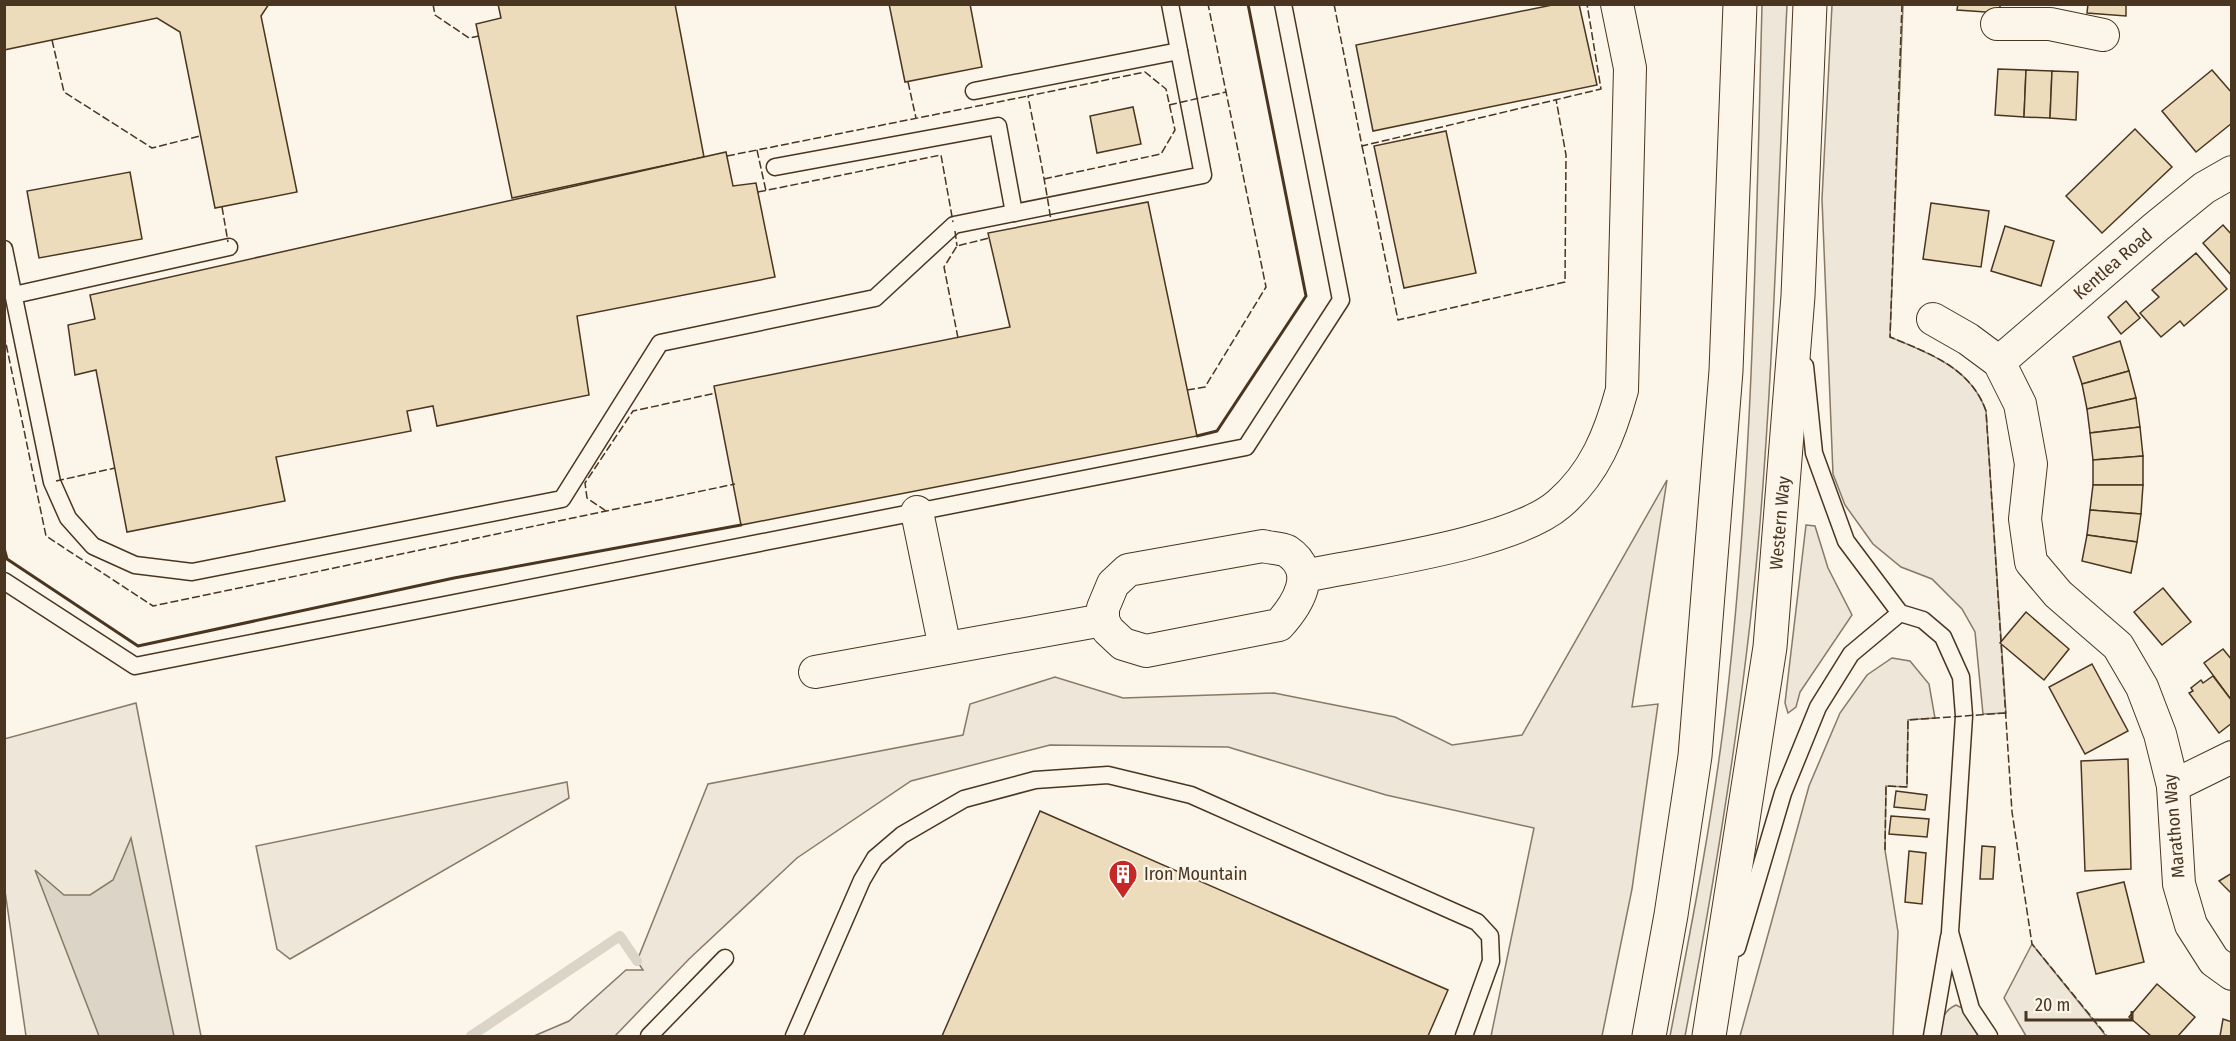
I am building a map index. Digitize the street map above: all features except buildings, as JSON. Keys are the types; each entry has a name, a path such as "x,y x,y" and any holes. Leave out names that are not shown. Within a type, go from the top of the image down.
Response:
{"main road":[{"path":"1649,1036 1671,915 1696,744 1726,371 1740,4"},
{"name":"Western Way","path":"1709,1036 1770,647 1798,296 1810,4"}],"street":[{"path":"1304,576 1473,541 1520,526 1558,505 1587,473 1609,436 1622,390 1630,68 1617,4"},
{"path":"1997,24 2050,14 2103,35"},
{"name":"Kentlea Road","path":"1999,362 2156,227 2204,188 2232,172"},
{"name":"Marathon Way","path":"1933,320 1968,339 1999,362 2020,404 2031,464 2025,519 2031,562 2058,594 2118,646 2142,687 2160,734 2173,786 2179,884 2191,925 2214,961 2232,974"},
{"path":"917,512 945,648"},
{"path":"1263,546 1286,551 1299,565 1304,576 1302,588 1293,609 1279,625 1146,651 1123,644 1108,630 1102,620 1103,608 1113,584 1128,570 1263,546"},
{"path":"815,672 1102,620"},
{"path":"2173,786 2232,758"}],"lane":[{"path":"4,581 135,666 1246,447 1341,300 1282,4"},
{"path":"4,249 52,482 68,518 93,546 135,565 192,572 562,500 660,344 875,298 954,225 1203,175 1169,5"},
{"path":"974,91 1179,51"},
{"path":"775,167 998,126 1014,213"},
{"path":"14,295 229,247"},
{"path":"1798,296 1814,453 1846,541 1900,613 1923,620 1943,636 1961,677 1964,716 1950,932 1932,1036"},
{"path":"1709,1036 1783,793 1818,707 1851,654 1900,613"},
{"path":"794,1036 862,880 875,858 902,835 964,799 1035,780 1108,775 1191,795 1477,922 1490,936 1491,961 1464,1036"},
{"path":"1950,932 1971,1009 1989,1036"},
{"path":"649,1036 725,958"}],"shaded area":[{"path":"1762,5 1787,5 1772,343 1758,546 1745,669 1728,792 1707,914 1685,1036 1670,1036 1716,782 1736,611 1752,351"},
{"path":"1832,5 1903,5 1890,337 1934,356 1959,373 1979,396 1986,411 2006,713 1983,714 1975,632 1962,609 1932,579 1901,567 1873,544 1845,505 1833,474 1822,199"},
{"path":"1667,480 1632,707 1658,704 1632,889 1602,1036 1491,1036 1534,828 1386,795 1228,747 1050,745 911,781 797,858 689,959 615,1036 534,1036 569,1021 626,970 643,970 637,961 708,784 963,735 970,704 1055,677 1123,698 1274,693 1395,717 1452,745 1522,735"},
{"path":"1806,525 1815,526 1828,568 1852,615 1800,692 1796,707 1788,713 1785,703"},
{"path":"1892,658 1910,661 1929,684 1935,718 1908,720 1907,787 1886,786 1885,850 1898,932 1893,1036 1740,1036 1809,786 1840,713 1867,675"},
{"path":"136,703 201,1036 26,1036 5,891 4,739"},
{"path":"567,782 569,798 290,959 277,949 256,846"},
{"path":"131,838 174,1036 99,1036 35,870 64,895 90,895 113,880"},
{"path":"2032,944 2106,1036 2026,1036 2004,998"},
{"path":"1956,1005 1964,1009 1978,1036 1938,1036 1945,1014"}],"waterway":[{"path":"471,1036 620,936 637,961"}],"fence":[{"path":"433,4 435,15 469,38 479,36"},
{"path":"1187,390 1205,387 1266,287 1208,4"},
{"path":"1334,4 1362,146 1601,89 1587,4"},
{"path":"1902,4 1890,337 1934,356 1959,373 1979,396 1986,411 2012,812 2032,944 2107,1036"},
{"path":"52,40 64,92 152,148 200,136"},
{"path":"1044,179 1161,154 1175,130 1166,89 1145,72 1028,96 1051,221"},
{"path":"908,82 916,118"},
{"path":"1169,105 1226,92"},
{"path":"727,156 1028,96"},
{"path":"1362,146 1398,320 1565,282 1566,155 1556,99"},
{"path":"757,150 766,191"},
{"path":"758,192 941,155 953,222"},
{"path":"222,207 228,242"},
{"path":"955,231 957,246"},
{"path":"958,338 944,267 957,246 989,238"},
{"path":"4,334 46,536 153,606 735,484"},
{"path":"606,511 587,498 585,483 633,411 716,393"},
{"path":"56,481 115,468"},
{"path":"1885,850 1886,786 1907,787 1908,720 2006,713"}],"wall":[{"path":"1197,436 1217,431 1306,296 1248,4"},
{"path":"4,548 7,559 138,646 454,578 741,525"}],"place":[{"name":"Iron Mountain","path":"1123,900"}]}
